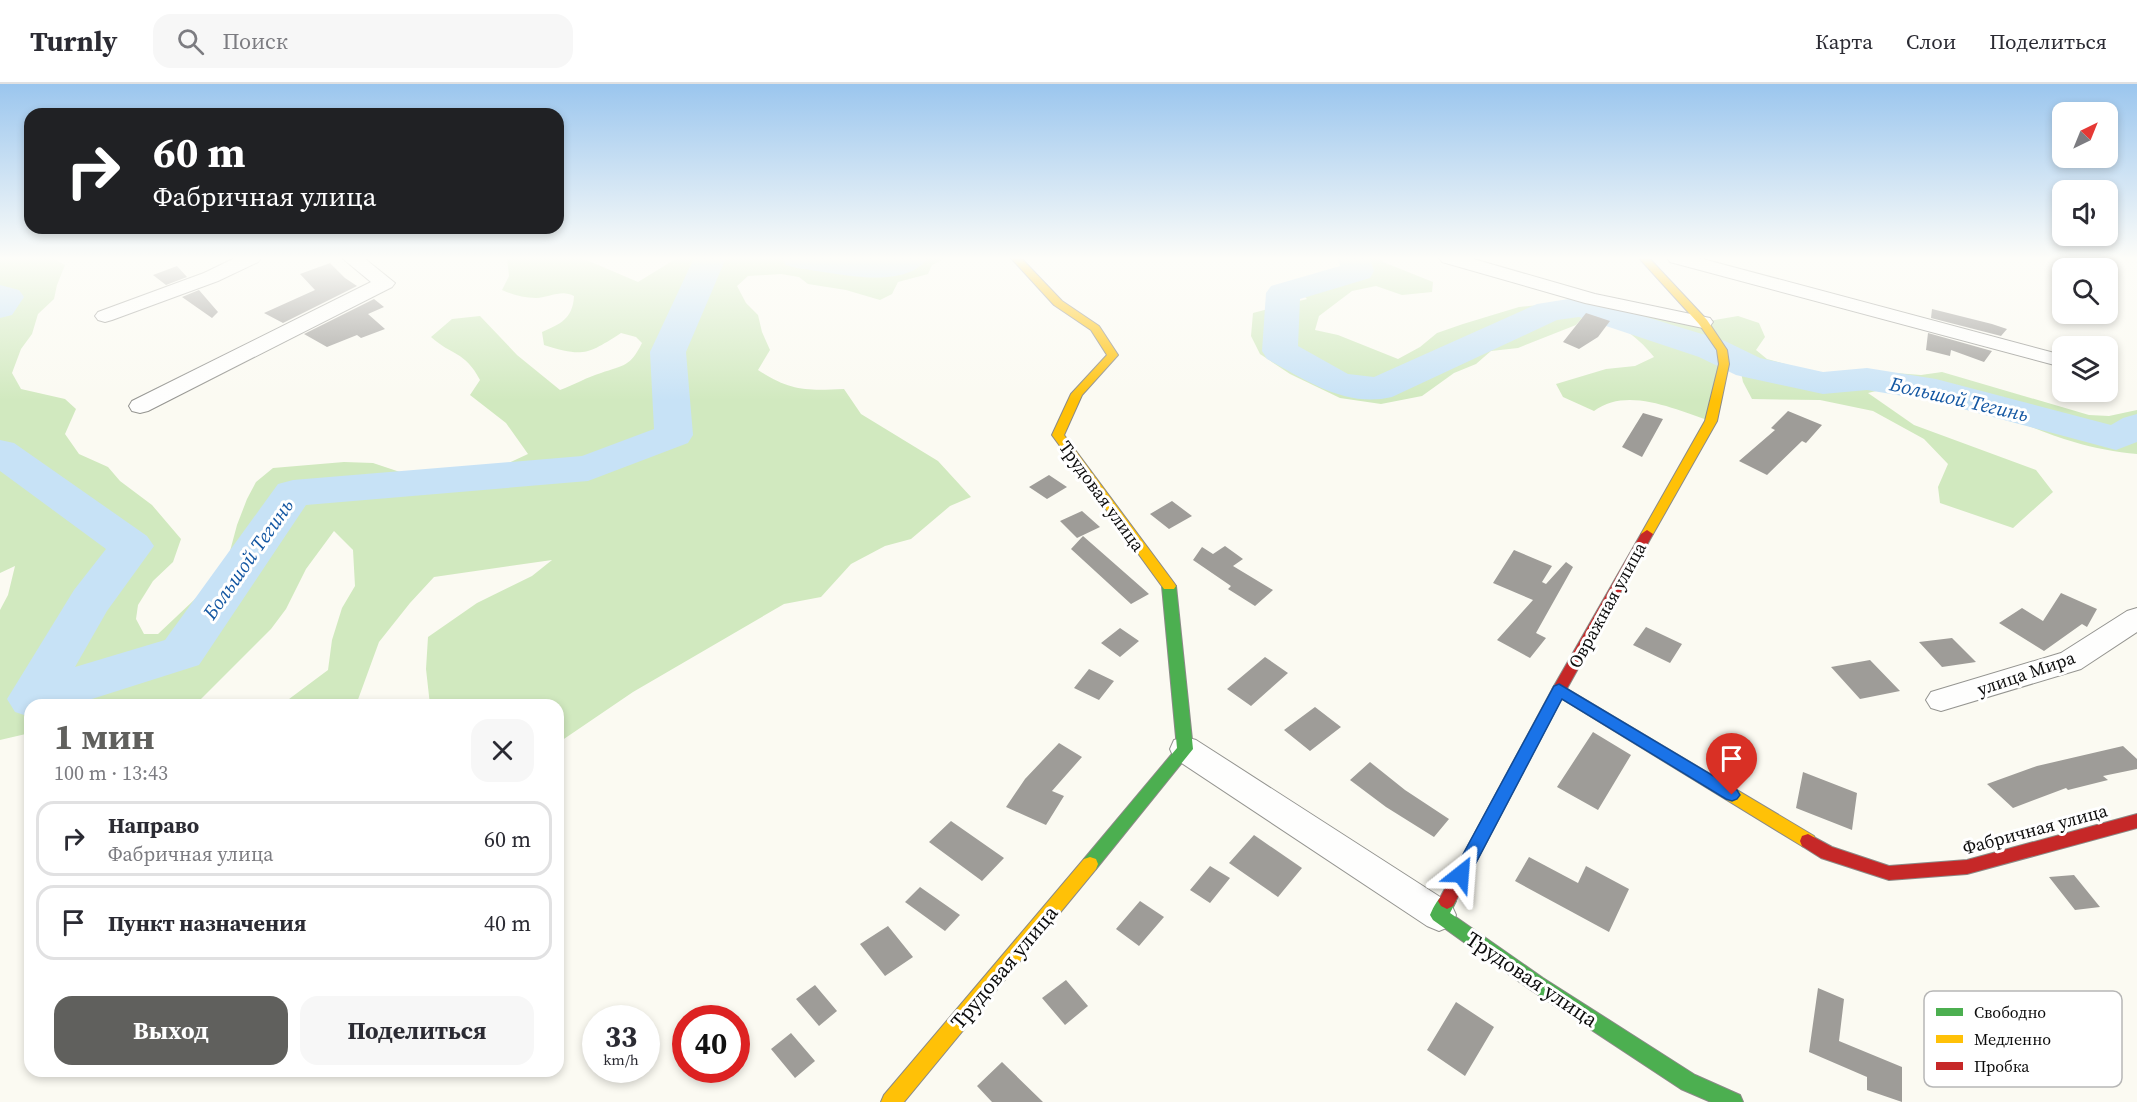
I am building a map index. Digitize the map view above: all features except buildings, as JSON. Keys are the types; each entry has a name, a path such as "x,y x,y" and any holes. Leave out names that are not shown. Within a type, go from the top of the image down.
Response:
{"street":[{"path":"105,316 135,306"},
{"path":"140,406 340,306"},
{"name":"Трудовая улица","path":"891,1102 1185,749 1171,588 1058,435 1077,394 1113,354 1095,328 1062,306"},
{"path":"1623,306 1703,322"},
{"name":"Овражная улица","path":"1439,915 1559,690 1711,420 1724,364 1722,350 1703,322 1688,306"},
{"path":"1855,306 2052,358"},
{"name":"улица Мира","path":"1941,700 2071,661 2137,618"},
{"name":"Фабричная улица","path":"1559,690 1827,853 1889,873 1967,867 2137,821"},
{"name":"Трудовая улица","path":"1185,749 1688,1082 1733,1102"}],"green space":[{"path":"0,306 47,306 38,314 32,334 21,349 12,373 21,389 65,399 76,409 65,434 79,454 108,467 120,481 152,505 181,539 173,562 153,581 138,605 136,619 144,634 158,634 226,566 247,499 256,482 273,468 344,462 373,463 406,474 464,470 489,472 528,454 506,423 470,395 480,380 469,364 431,337 452,319 480,316 517,355 560,390 626,364 634,357 642,343 636,337 621,333 600,346 584,352 544,345 542,332 565,319 572,306 749,306 758,315 770,350 758,370 789,386 819,390 844,389 861,414 938,461 971,497 950,506 911,539 885,546 851,564 821,597 784,604 633,692 564,739 564,699 429,699 426,669 428,637 477,603 532,576 552,560 434,577 379,642 358,699 289,699 328,670 332,640 342,608 355,586 353,550 334,531 306,569 286,609 271,629 201,699 24,699 24,734 0,740 0,610 8,595 15,566 0,573"},
{"path":"1282,306 1333,306 1319,316 1315,330 1338,335 1398,359 1420,347 1437,333 1519,307 1596,306 1611,309 1636,308 1703,322 1738,316 1759,323 1765,337 1756,350 1767,359 1818,373 1869,371 1921,375 1942,372 2089,415 2109,416 2137,410 2137,454 2105,450 2074,442 1945,396 1892,389 1868,393 1914,425 2036,470 2053,492 2013,528 1940,503 1938,487 1948,464 1924,439 1873,411 1820,400 1752,399 1743,382 1736,349 1722,350 1711,421 1652,402 1622,400 1594,411 1563,397 1556,384 1606,369 1635,366 1654,357 1632,335 1607,321 1586,313 1576,325 1518,348 1491,351 1476,364 1454,373 1422,396 1381,404 1340,398 1290,374 1260,354 1251,336 1253,313"}],"waterway":[{"name":"Большой Тегинь","path":"32,699 182,653 293,493 588,468 674,435 668,352 689,306"},
{"name":"Большой Тегинь","path":"1282,306 1280,351 1339,384 1379,389 1549,311 1581,307 1712,349 1749,367 1823,383 1867,379 1936,390 2116,438 2137,426"},
{"name":"Большой Тегинь","path":"0,452 132,546 90,601 32,699"}],"traffic: fast":[{"path":"1090,864 1185,749 1169,586"},
{"path":"1447,901 1439,915 1537,984 1688,1082 1733,1102"}],"traffic: slow":[{"path":"1062,306 1095,328 1113,355 1077,394 1058,435 1169,586"},
{"path":"1647,534 1711,421 1724,364 1722,350 1703,322 1688,306"},
{"path":"1559,690 1808,841"},
{"path":"891,1102 1090,864"}],"traffic: jam":[{"path":"1447,901 1559,690 1647,534"},
{"path":"1808,841 1827,853 1889,873 1967,867 2137,821"}],"route":[{"path":"1461,874 1559,690 1732,795"}]}
